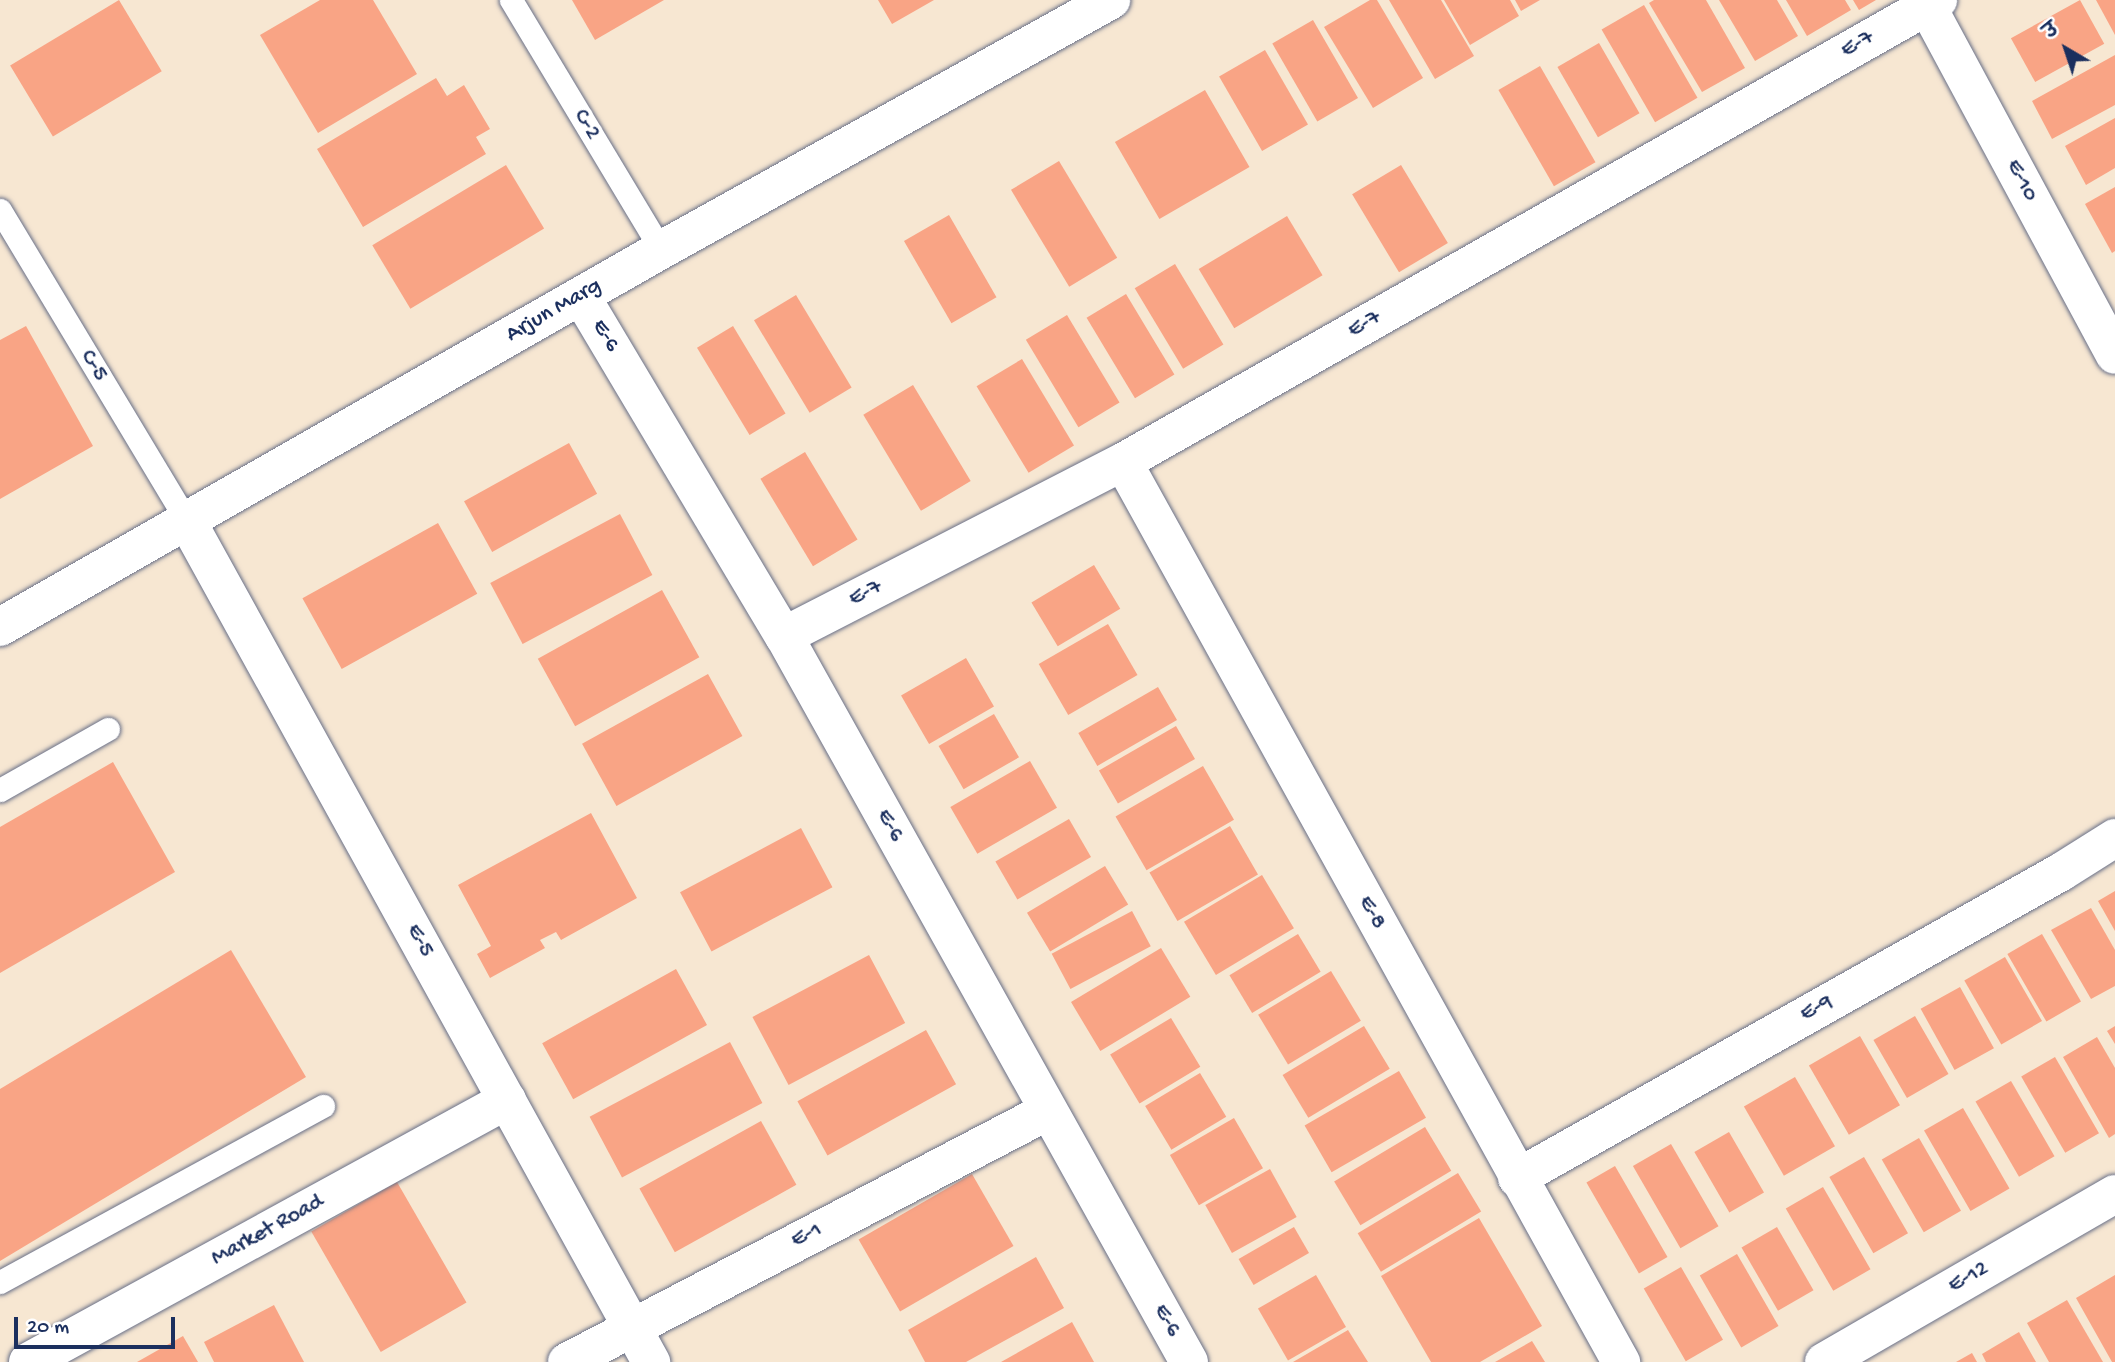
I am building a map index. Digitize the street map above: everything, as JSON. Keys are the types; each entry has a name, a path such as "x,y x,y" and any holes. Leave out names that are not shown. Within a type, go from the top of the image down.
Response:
{"street":[{"name":"Arjun Marg","path":"0,626 1100,3"},
{"name":"E-10","path":"1933,3 2115,355"},
{"name":"E-7","path":"784,636 1123,462 1933,3"},
{"name":"E-6","path":"581,296 784,636 1189,1362"},
{"name":"E-8","path":"1123,462 1621,1362"},
{"name":"E-5","path":"187,521 651,1362"},
{"name":"E-9","path":"1517,1178 2061,872 2115,838"},
{"name":"Market Road","path":"28,1362 507,1100"},
{"name":"E-1","path":"567,1362 1048,1111"},
{"name":"E-12","path":"1824,1362 2115,1194"}],"lane":[{"name":"C-2","path":"511,0 661,250"},
{"name":"C-5","path":"0,210 187,521"},
{"path":"0,790 108,729"},
{"path":"0,1282 323,1106"}],"building":[{"path":"119,0 162,71 53,137 10,65"},
{"path":"320,0 373,0 417,74 318,133 260,35"},
{"path":"572,0 664,0 595,40"},
{"path":"878,0 934,0 892,24"},
{"path":"1370,0 1377,0 1423,78 1373,108 1324,27"},
{"path":"1389,0 1441,0 1474,56 1435,79"},
{"path":"1444,0 1510,0 1519,16 1470,45"},
{"path":"1515,0 1540,0 1521,11"},
{"path":"1654,0 1706,0 1745,68 1702,92 1649,3"},
{"path":"1719,0 1777,0 1798,36 1755,61"},
{"path":"1786,0 1845,0 1851,10 1807,36"},
{"path":"1853,0 1876,0 1859,10"},
{"path":"2080,0 2104,44 2035,82 2011,38"},
{"path":"2096,0 2115,0 2115,35"},
{"path":"1644,5 1698,98 1655,122 1602,30"},
{"path":"1313,20 1358,98 1317,121 1272,44"},
{"path":"1599,43 1640,113 1598,137 1557,67"},
{"path":"1265,50 1308,124 1262,151 1219,76"},
{"path":"2115,55 2115,105 2052,139 2032,101"},
{"path":"1540,66 1596,162 1554,186 1498,90"},
{"path":"436,78 447,96 464,85 490,129 476,137 486,154 363,227 317,149"},
{"path":"1205,90 1250,167 1159,219 1115,142"},
{"path":"2115,118 2115,168 2086,185 2065,146"},
{"path":"1059,161 1117,258 1069,287 1011,190"},
{"path":"506,165 544,228 410,309 372,245"},
{"path":"1401,165 1448,243 1399,272 1352,194"},
{"path":"2115,187 2115,251 2112,253 2085,204"},
{"path":"949,215 996,297 951,323 904,241"},
{"path":"1287,216 1323,275 1234,328 1199,269"},
{"path":"1175,264 1223,345 1183,369 1135,288"},
{"path":"1126,294 1174,375 1135,398 1087,318"},
{"path":"796,295 852,388 810,413 754,320"},
{"path":"1067,315 1120,402 1078,427 1026,340"},
{"path":"26,326 93,446 0,499 0,340"},
{"path":"733,326 786,413 750,435 697,348"},
{"path":"1022,359 1074,446 1029,473 977,386"},
{"path":"913,385 971,481 921,511 863,415"},
{"path":"569,443 597,494 492,552 464,501"},
{"path":"805,452 858,539 813,566 760,479"},
{"path":"620,514 652,575 523,644 490,583"},
{"path":"438,523 477,594 342,669 302,598"},
{"path":"1094,565 1120,609 1058,646 1031,603"},
{"path":"662,590 699,657 575,726 538,659"},
{"path":"1108,624 1138,675 1068,715 1039,664"},
{"path":"966,658 994,706 929,744 901,696"},
{"path":"708,674 742,736 616,806 582,744"},
{"path":"1158,687 1177,720 1097,766 1078,733"},
{"path":"994,714 1019,757 964,789 939,746"},
{"path":"1176,726 1195,759 1118,803 1099,770"},
{"path":"1030,761 1057,808 977,854 950,807"},
{"path":"113,762 175,872 0,973 0,827"},
{"path":"1203,766 1234,820 1147,870 1116,816"},
{"path":"591,813 637,898 561,940 556,932 540,940 545,948 490,978 477,954 491,946 458,885"},
{"path":"1069,819 1091,857 1017,900 995,861"},
{"path":"1230,826 1258,874 1177,921 1149,873"},
{"path":"801,828 832,887 711,951 680,892"},
{"path":"1105,866 1128,905 1050,951 1027,913"},
{"path":"1262,875 1294,928 1216,975 1184,922"},
{"path":"2115,891 2115,931 2098,901"},
{"path":"2091,908 2115,950 2115,986 2091,999 2051,930"},
{"path":"1132,911 1151,946 1070,989 1052,954"},
{"path":"1298,934 1321,972 1252,1013 1229,975"},
{"path":"2042,934 2081,1002 2046,1022 2007,954"},
{"path":"1161,948 1190,997 1100,1051 1071,1002"},
{"path":"231,950 306,1077 0,1261 0,1089"},
{"path":"869,955 905,1023 789,1085 752,1017"},
{"path":"2005,957 2042,1021 2001,1045 1964,980"},
{"path":"676,969 707,1025 573,1099 542,1043"},
{"path":"1331,971 1361,1021 1288,1064 1258,1015"},
{"path":"1960,987 1994,1048 1955,1070 1921,1009"},
{"path":"1915,1016 1948,1074 1907,1098 1873,1040"},
{"path":"1171,1018 1200,1067 1139,1103 1110,1055"},
{"path":"1364,1026 1390,1069 1308,1118 1283,1075"},
{"path":"2115,1026 2115,1044 2107,1031"},
{"path":"926,1030 956,1084 827,1155 797,1101"},
{"path":"1860,1036 1900,1105 1849,1135 1809,1066"},
{"path":"2097,1037 2115,1068 2115,1134 2109,1138 2063,1057"},
{"path":"730,1042 762,1103 622,1178 590,1117"},
{"path":"2055,1057 2099,1133 2065,1153 2021,1076"},
{"path":"1399,1071 1426,1118 1332,1172 1305,1126"},
{"path":"1200,1073 1226,1117 1171,1150 1145,1106"},
{"path":"1795,1077 1835,1146 1784,1176 1744,1106"},
{"path":"2011,1081 2054,1156 2019,1177 1975,1102"},
{"path":"1963,1108 2010,1189 1971,1211 1924,1130"},
{"path":"1234,1118 1263,1168 1199,1205 1170,1155"},
{"path":"761,1121 796,1185 675,1252 639,1188"},
{"path":"1425,1127 1451,1171 1360,1225 1334,1182"},
{"path":"1729,1132 1764,1193 1729,1213 1694,1152"},
{"path":"1919,1138 1961,1211 1924,1232 1882,1160"},
{"path":"1671,1144 1718,1226 1680,1248 1633,1166"},
{"path":"1864,1157 1908,1233 1873,1253 1829,1177"},
{"path":"1615,1166 1668,1257 1639,1273 1586,1182"},
{"path":"1270,1169 1297,1217 1232,1253 1205,1205"},
{"path":"1458,1173 1481,1212 1381,1272 1358,1233"},
{"path":"972,1174 1014,1246 900,1311 859,1240"},
{"path":"397,1182 466,1302 381,1352 311,1232"},
{"path":"1823,1187 1870,1269 1833,1291 1786,1208"},
{"path":"1479,1218 1542,1326 1480,1362 1431,1362 1381,1276"},
{"path":"1294,1227 1309,1253 1254,1285 1239,1259"},
{"path":"1777,1227 1814,1290 1778,1311 1741,1248"},
{"path":"1737,1254 1778,1326 1741,1347 1700,1276"},
{"path":"1036,1257 1064,1308 966,1362 925,1362 908,1330"},
{"path":"1681,1267 1723,1340 1686,1361 1644,1288"},
{"path":"1316,1275 1346,1327 1288,1360 1258,1308"},
{"path":"2115,1275 2115,1362 2112,1362 2076,1298"},
{"path":"2067,1300 2103,1362 2049,1362 2027,1323"},
{"path":"274,1305 304,1362 214,1362 204,1342"},
{"path":"1072,1322 1094,1362 1001,1362"},
{"path":"1348,1330 1368,1362 1293,1362"},
{"path":"2019,1332 2036,1362 1986,1362 1982,1354"},
{"path":"183,1336 198,1362 137,1362"},
{"path":"1532,1341 1545,1362 1495,1362"},
{"path":"1972,1353 1977,1362 1956,1362"}]}
